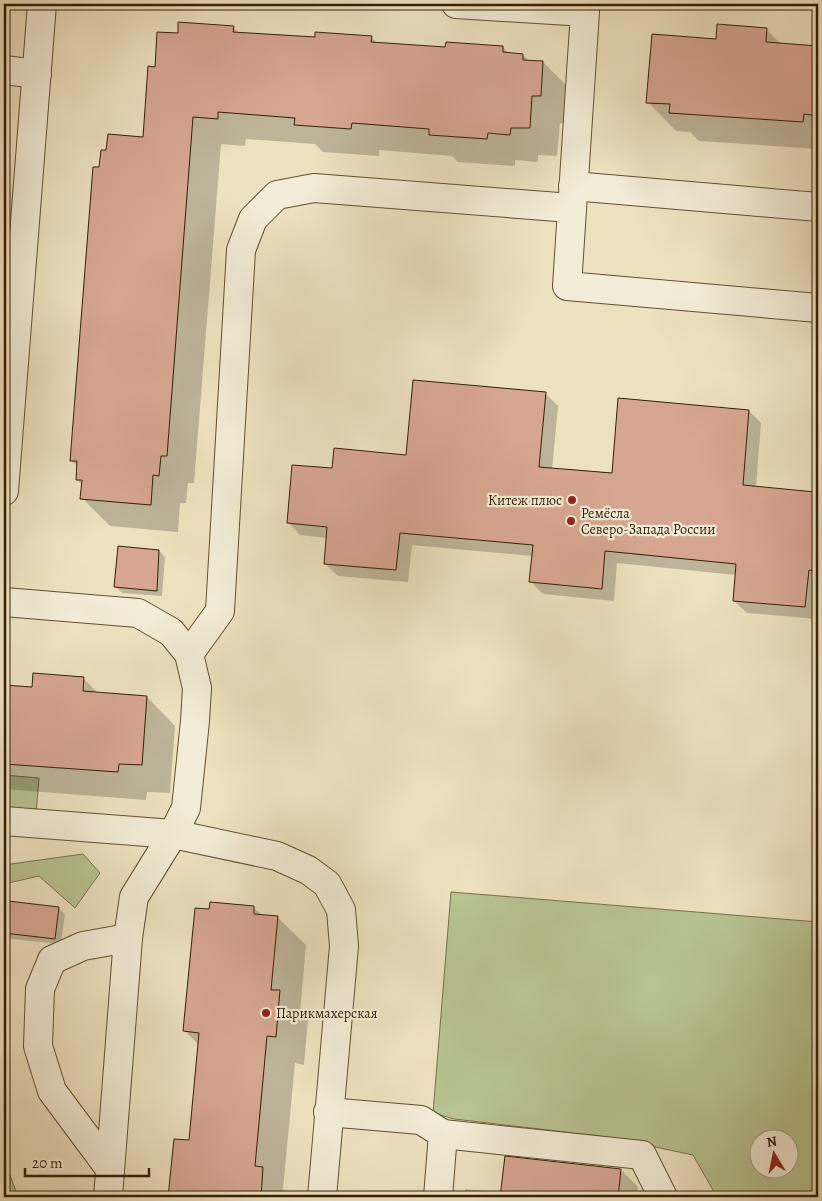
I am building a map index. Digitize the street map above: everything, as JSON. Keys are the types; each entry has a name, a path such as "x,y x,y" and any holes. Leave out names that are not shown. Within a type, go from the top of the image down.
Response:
{"lane":[{"path":"4,491 42,4"},
{"path":"456,4 586,8 567,286 818,308"},
{"path":"4,70 37,74"},
{"path":"189,654 220,611 240,250 253,219 277,195 314,188 818,207"},
{"path":"4,602 138,613 170,632 189,654 197,688 186,808 173,834 134,897 128,938 108,1197"},
{"path":"4,821 173,834 277,856 308,870 327,884 341,910 344,946 322,1197"},
{"path":"110,1170 52,1091 38,1046 40,989 52,960 83,946 128,938"},
{"path":"328,1112 422,1120 443,1134 642,1155 663,1197"},
{"path":"438,1197 443,1134"}],"green space":[{"path":"4,775 39,778 36,815 4,812"},
{"path":"83,854 100,873 75,908 39,876 4,884 4,865"},
{"path":"451,892 818,922 818,1197 717,1197 693,1155 608,1137 454,1119 433,1113"},
{"path":"4,1175 10,1175 18,1197 4,1197"}],"building":[{"path":"178,22 234,26 233,32 315,37 315,32 372,36 371,42 445,47 446,42 503,46 503,52 523,54 523,60 543,61 541,96 532,96 530,128 511,128 510,135 488,133 487,139 429,135 429,129 352,123 351,129 294,125 295,118 218,112 218,119 193,117 167,456 161,456 159,476 153,475 151,505 80,499 82,480 76,480 77,461 70,461 93,167 99,167 101,150 106,150 108,134 143,137 148,66 155,67 157,32 178,33"},
{"path":"717,24 767,28 766,42 818,46 818,116 804,114 803,122 669,113 670,104 646,103 652,34 716,39"},
{"path":"413,380 546,392 539,467 612,473 618,398 749,410 743,485 815,492 814,512 818,512 818,571 809,570 805,607 733,601 736,564 605,551 602,589 529,582 533,545 400,533 396,570 324,564 327,527 287,523 292,465 332,468 334,448 406,455"},
{"path":"118,546 159,550 157,591 114,587"},
{"path":"33,673 84,677 83,691 147,696 142,765 119,764 118,772 4,764 4,685 32,687"},
{"path":"8,901 59,907 55,939 4,933"},
{"path":"210,902 254,906 254,914 278,916 271,990 280,990 276,1037 267,1036 255,1166 263,1167 261,1197 168,1197 174,1139 189,1140 199,1033 183,1031 195,908 209,909"},
{"path":"505,1156 621,1169 618,1197 500,1197"}],"place":[{"name":"Китеж плюс","path":"572,500"},
{"name":"Ремёсла Северо-Запада России","path":"571,521"},
{"name":"Парикмахерская","path":"266,1013"}]}
